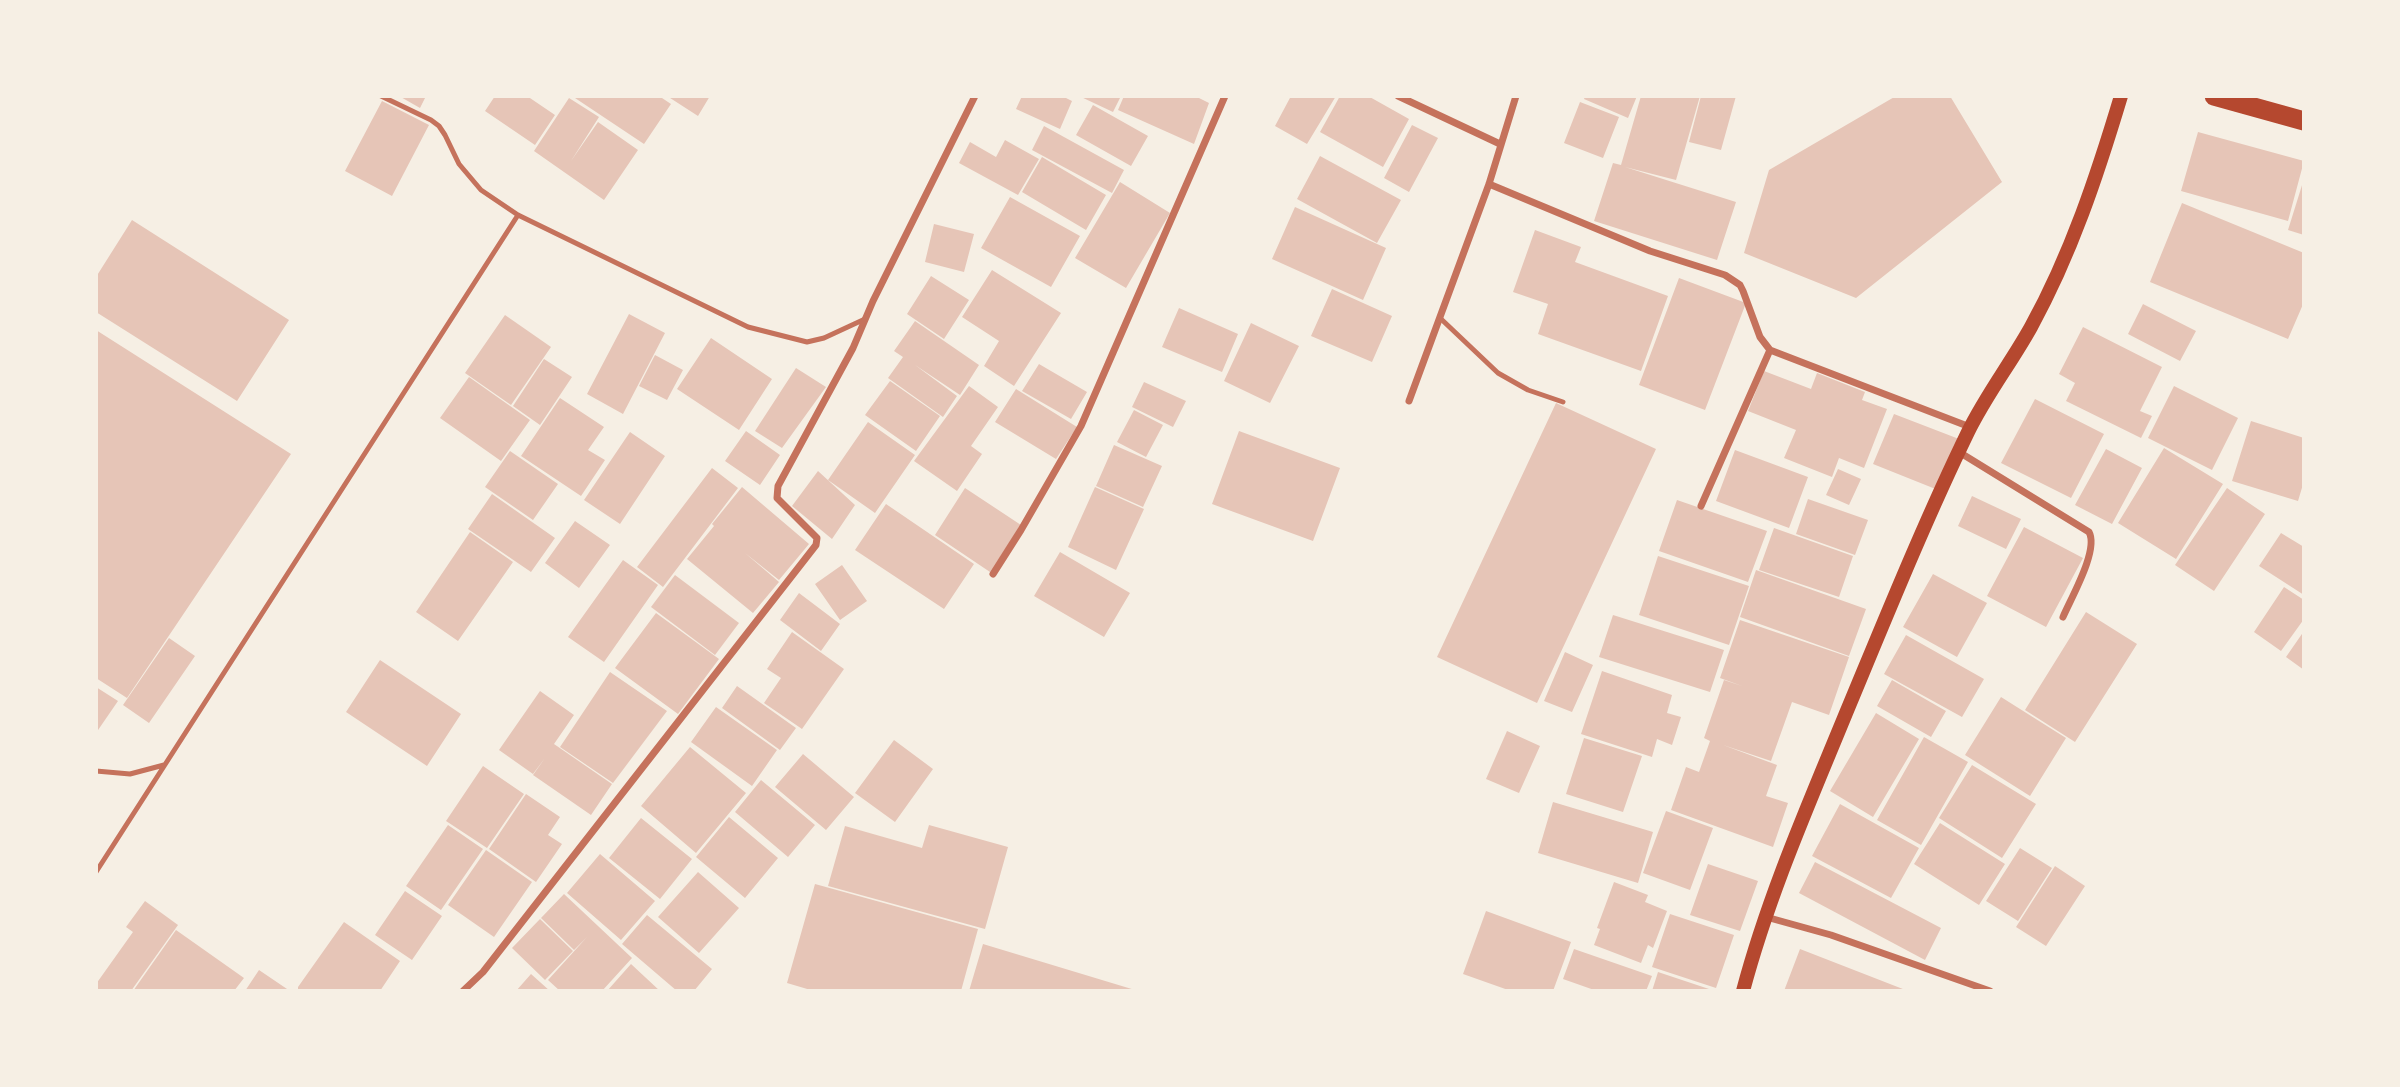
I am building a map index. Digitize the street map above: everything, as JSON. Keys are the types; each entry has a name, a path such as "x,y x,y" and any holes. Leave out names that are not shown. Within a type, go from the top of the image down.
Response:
{"highway":[{"path":"2214,96 2304,121"}],"main road":[{"path":"1742,991 1791,847 1906,568 1970,427 2031,327 2066,257 2095,182 2121,96"}],"street":[{"path":"463,991 483,972 816,545 817,538 777,498 778,486 853,348 975,96"},
{"path":"993,574 1081,426 1225,96"},
{"path":"1398,96 1500,144"},
{"path":"1409,401 1489,184 1516,96"},
{"path":"1489,184 1650,251 1725,275 1740,285 1760,337 1770,350 1970,427"},
{"path":"1701,506 1770,350"},
{"path":"1959,451 2089,532 2092,537 2091,552 2063,617"},
{"path":"1766,916 1831,935 1990,991"}],"lane":[{"path":"381,96 439,126 459,164 481,190 517,215 748,327 807,342 824,338 865,319"},
{"path":"96,872 517,215"},
{"path":"1440,318 1497,373 1528,390 1563,402"},
{"path":"96,771 130,774 164,765"}],"building":[{"path":"399,96 426,96 420,108"},
{"path":"495,96 527,96 555,115 535,145 485,111"},
{"path":"659,96 671,104 644,144 575,98"},
{"path":"667,96 710,96 698,116"},
{"path":"1022,96 1062,96 1072,101 1060,129 1016,109"},
{"path":"1079,96 1121,96 1113,112"},
{"path":"1124,96 1195,96 1209,103 1194,144 1118,110"},
{"path":"1291,96 1336,96 1307,144 1275,126"},
{"path":"1340,96 1368,96 1409,119 1383,167 1320,132"},
{"path":"1585,96 1637,96 1628,118 1584,99"},
{"path":"1641,96 1700,96 1676,180 1625,167 1736,202 1717,260 1594,221 1613,163 1621,165"},
{"path":"1701,96 1736,96 1721,150 1689,142"},
{"path":"1896,96 1950,96 2002,182 1856,298 1744,253 1769,170"},
{"path":"569,98 599,117 571,161 598,122 638,150 604,200 534,151"},
{"path":"382,101 429,125 392,196 345,171"},
{"path":"1580,102 1619,117 1603,158 1564,143"},
{"path":"1093,105 1148,136 1131,166 1076,135"},
{"path":"1412,125 1438,138 1409,192 1384,178"},
{"path":"1044,126 1124,170 1112,193 1032,150"},
{"path":"2198,132 2304,161 2288,221 2181,191"},
{"path":"1005,140 1039,159 1018,195 959,163 970,142 996,157"},
{"path":"1320,156 1401,200 1377,243 1297,199"},
{"path":"1042,157 1106,195 1086,230 1022,192"},
{"path":"1120,182 1170,213 1126,288 1075,258"},
{"path":"2304,183 2304,235 2288,230"},
{"path":"1010,197 1080,236 1051,287 981,248"},
{"path":"2182,203 2304,253 2304,302 2288,339 2150,282"},
{"path":"1295,207 1386,248 1363,300 1272,259"},
{"path":"132,220 289,320 237,401 96,312 96,277"},
{"path":"934,224 974,234 964,272 925,262"},
{"path":"1535,230 1581,247 1575,262 1668,296 1641,371 1538,334 1548,304 1513,292"},
{"path":"992,270 1061,313 1014,386 984,366 999,341 962,317"},
{"path":"931,276 969,300 944,339 907,314"},
{"path":"1679,278 1746,303 1705,410 1639,385"},
{"path":"1332,289 1392,316 1372,362 1311,336"},
{"path":"2143,304 2196,331 2180,361 2128,334"},
{"path":"1179,308 1238,334 1222,372 1162,347"},
{"path":"629,314 665,333 623,414 587,394"},
{"path":"505,315 551,347 511,405 465,373"},
{"path":"915,321 979,365 960,395 915,365 957,396 943,417 888,378 903,357 894,351"},
{"path":"1251,323 1299,346 1270,403 1224,381"},
{"path":"2083,327 2162,367 2140,411 2152,416 2141,438 2066,401 2075,383 2059,374"},
{"path":"96,330 291,454 127,698 96,678"},
{"path":"711,338 772,379 739,430 677,389"},
{"path":"655,355 683,370 667,400 639,386"},
{"path":"544,359 572,377 540,425 513,406"},
{"path":"1039,364 1087,392 1071,419 1022,391"},
{"path":"796,368 826,387 782,448 755,431"},
{"path":"1764,371 1811,389 1817,373 1865,392 1862,400 1887,409 1864,468 1839,458 1832,477 1784,458 1796,430 1748,411"},
{"path":"469,377 530,420 501,461 440,418"},
{"path":"890,381 940,416 916,451 865,415"},
{"path":"1144,382 1186,401 1173,427 1132,407"},
{"path":"969,386 998,407 971,446 982,454 957,491 914,461"},
{"path":"2174,386 2238,418 2212,470 2148,438"},
{"path":"1016,389 1077,427 1056,459 995,422"},
{"path":"560,398 604,427 588,450 605,460 581,496 521,456"},
{"path":"2035,399 2104,434 2071,498 2001,463"},
{"path":"1556,403 1656,449 1537,703 1437,657"},
{"path":"1134,410 1163,425 1146,457 1117,442"},
{"path":"1894,414 1959,439 1938,490 1873,464"},
{"path":"2251,421 2304,438 2304,481 2298,501 2232,481"},
{"path":"868,422 915,455 875,513 828,480"},
{"path":"746,431 780,455 760,485 725,461"},
{"path":"1239,431 1340,468 1313,541 1212,504"},
{"path":"630,432 665,456 620,524 584,500"},
{"path":"1114,445 1162,466 1143,507 1096,486"},
{"path":"2164,448 2223,484 2176,559 2118,523"},
{"path":"2106,449 2142,468 2112,524 2075,505"},
{"path":"1735,450 1808,477 1789,528 1716,501"},
{"path":"510,451 558,484 533,520 485,487"},
{"path":"712,468 738,488 663,587 637,567"},
{"path":"1838,469 1861,479 1849,505 1826,495"},
{"path":"818,471 855,505 832,539 792,506"},
{"path":"742,487 809,544 779,580 745,553 779,582 753,613 687,559"},
{"path":"1095,487 1144,509 1116,570 1068,547"},
{"path":"965,488 1021,525 990,572 935,535"},
{"path":"2227,488 2265,514 2214,591 2175,565"},
{"path":"492,494 555,538 531,572 468,529"},
{"path":"1972,496 2021,519 2006,549 1958,526"},
{"path":"1808,499 1868,520 1855,555 1796,534"},
{"path":"1677,500 1767,531 1748,582 1659,551"},
{"path":"886,504 974,564 944,609 855,550"},
{"path":"575,521 610,545 579,588 545,563"},
{"path":"2024,527 2083,558 2046,627 1987,596"},
{"path":"1774,528 1853,556 1839,597 1759,570"},
{"path":"470,532 513,562 458,641 416,612"},
{"path":"2281,533 2304,547 2304,595 2259,566"},
{"path":"1060,552 1130,593 1104,637 1034,596"},
{"path":"1658,556 1749,586 1729,645 1639,615"},
{"path":"623,560 658,585 604,662 568,637"},
{"path":"842,565 867,601 840,620 815,584"},
{"path":"1756,570 1866,609 1849,656 1740,617"},
{"path":"1933,574 1987,603 1957,657 1903,627"},
{"path":"675,575 739,623 715,655 651,607"},
{"path":"2284,587 2304,600 2304,619 2281,651 2254,632"},
{"path":"799,593 840,624 821,651 780,620"},
{"path":"2086,612 2137,644 2075,742 2025,710"},
{"path":"656,613 719,659 678,714 615,668"},
{"path":"1613,615 1724,650 1710,692 1599,657"},
{"path":"1740,620 1849,657 1829,715 1792,702 1771,761 1723,745 1777,765 1766,796 1788,803 1773,847 1671,810 1686,767 1699,772 1710,741 1704,738 1724,680 1742,686 1720,678"},
{"path":"2304,631 2304,670 2286,657"},
{"path":"792,632 844,669 802,729 764,703 781,678 767,669"},
{"path":"1906,635 1984,679 1962,717 1884,674"},
{"path":"169,638 195,656 149,723 123,705"},
{"path":"1565,652 1593,665 1572,712 1544,701"},
{"path":"380,660 461,714 427,766 346,712"},
{"path":"1602,671 1672,695 1667,713 1681,717 1672,745 1657,739 1652,757 1581,734"},
{"path":"610,672 667,711 613,783 560,747"},
{"path":"1892,680 1946,711 1931,737 1877,706"},
{"path":"737,686 796,728 780,750 722,708"},
{"path":"96,687 118,701 96,733"},
{"path":"540,691 574,715 554,744 612,784 591,815 533,775 545,758 533,774 499,750"},
{"path":"2001,697 2066,738 2030,796 1965,755"},
{"path":"716,707 777,750 752,786 691,742"},
{"path":"1876,713 1919,739 1873,817 1830,791"},
{"path":"1507,731 1540,746 1519,793 1486,779"},
{"path":"1924,737 1968,762 1921,845 1877,820"},
{"path":"1584,738 1642,756 1623,812 1566,794"},
{"path":"894,740 933,769 895,822 855,793"},
{"path":"690,747 746,793 696,853 641,806"},
{"path":"803,754 854,797 826,830 775,787"},
{"path":"1972,765 2036,804 2002,858 1939,818"},
{"path":"483,766 524,794 487,848 446,821"},
{"path":"761,780 815,825 788,857 735,812"},
{"path":"526,794 560,817 548,835 562,844 536,882 489,849"},
{"path":"1553,802 1653,832 1638,883 1538,853"},
{"path":"1840,804 1919,848 1891,898 1812,856"},
{"path":"1666,811 1713,828 1690,890 1643,873"},
{"path":"729,817 778,858 745,898 696,857"},
{"path":"641,818 692,859 660,899 609,858"},
{"path":"1940,823 2005,864 1979,905 1914,864"},
{"path":"448,825 483,849 441,910 406,886"},
{"path":"929,825 1008,847 985,929 828,886 845,826 922,848"},
{"path":"2020,848 2052,868 2018,921 1986,901"},
{"path":"486,850 532,882 494,937 448,905"},
{"path":"600,854 655,901 621,940 567,893"},
{"path":"1815,862 1941,928 1925,960 1799,893"},
{"path":"1708,864 1758,881 1740,931 1690,915"},
{"path":"2055,866 2085,886 2046,946 2016,927"},
{"path":"698,872 739,908 699,953 658,917"},
{"path":"1614,882 1648,895 1645,902 1667,911 1653,948 1648,945 1641,963 1594,945 1600,929 1597,928"},
{"path":"815,884 978,929 961,991 814,991 787,983"},
{"path":"405,891 442,916 412,960 375,935"},
{"path":"564,894 632,958 602,991 560,991 548,980 587,937 574,950 541,918"},
{"path":"145,901 178,925 131,991 100,991 96,984 133,932 126,927"},
{"path":"1486,911 1571,942 1553,991 1511,991 1463,974"},
{"path":"1670,914 1734,935 1716,988 1652,967"},
{"path":"647,915 712,969 694,991 677,991 622,944"},
{"path":"540,919 573,951 545,980 512,948"},
{"path":"344,922 400,961 380,991 298,991 298,987"},
{"path":"176,930 244,978 234,991 133,991"},
{"path":"983,944 1135,990 1135,991 969,991"},
{"path":"1574,949 1652,976 1646,991 1597,991 1563,979"},
{"path":"1800,949 1908,991 1784,991"},
{"path":"631,964 660,991 607,991"},
{"path":"259,970 290,991 245,991"},
{"path":"1658,972 1712,990 1712,991 1652,991"},
{"path":"531,974 550,991 516,991"}]}
